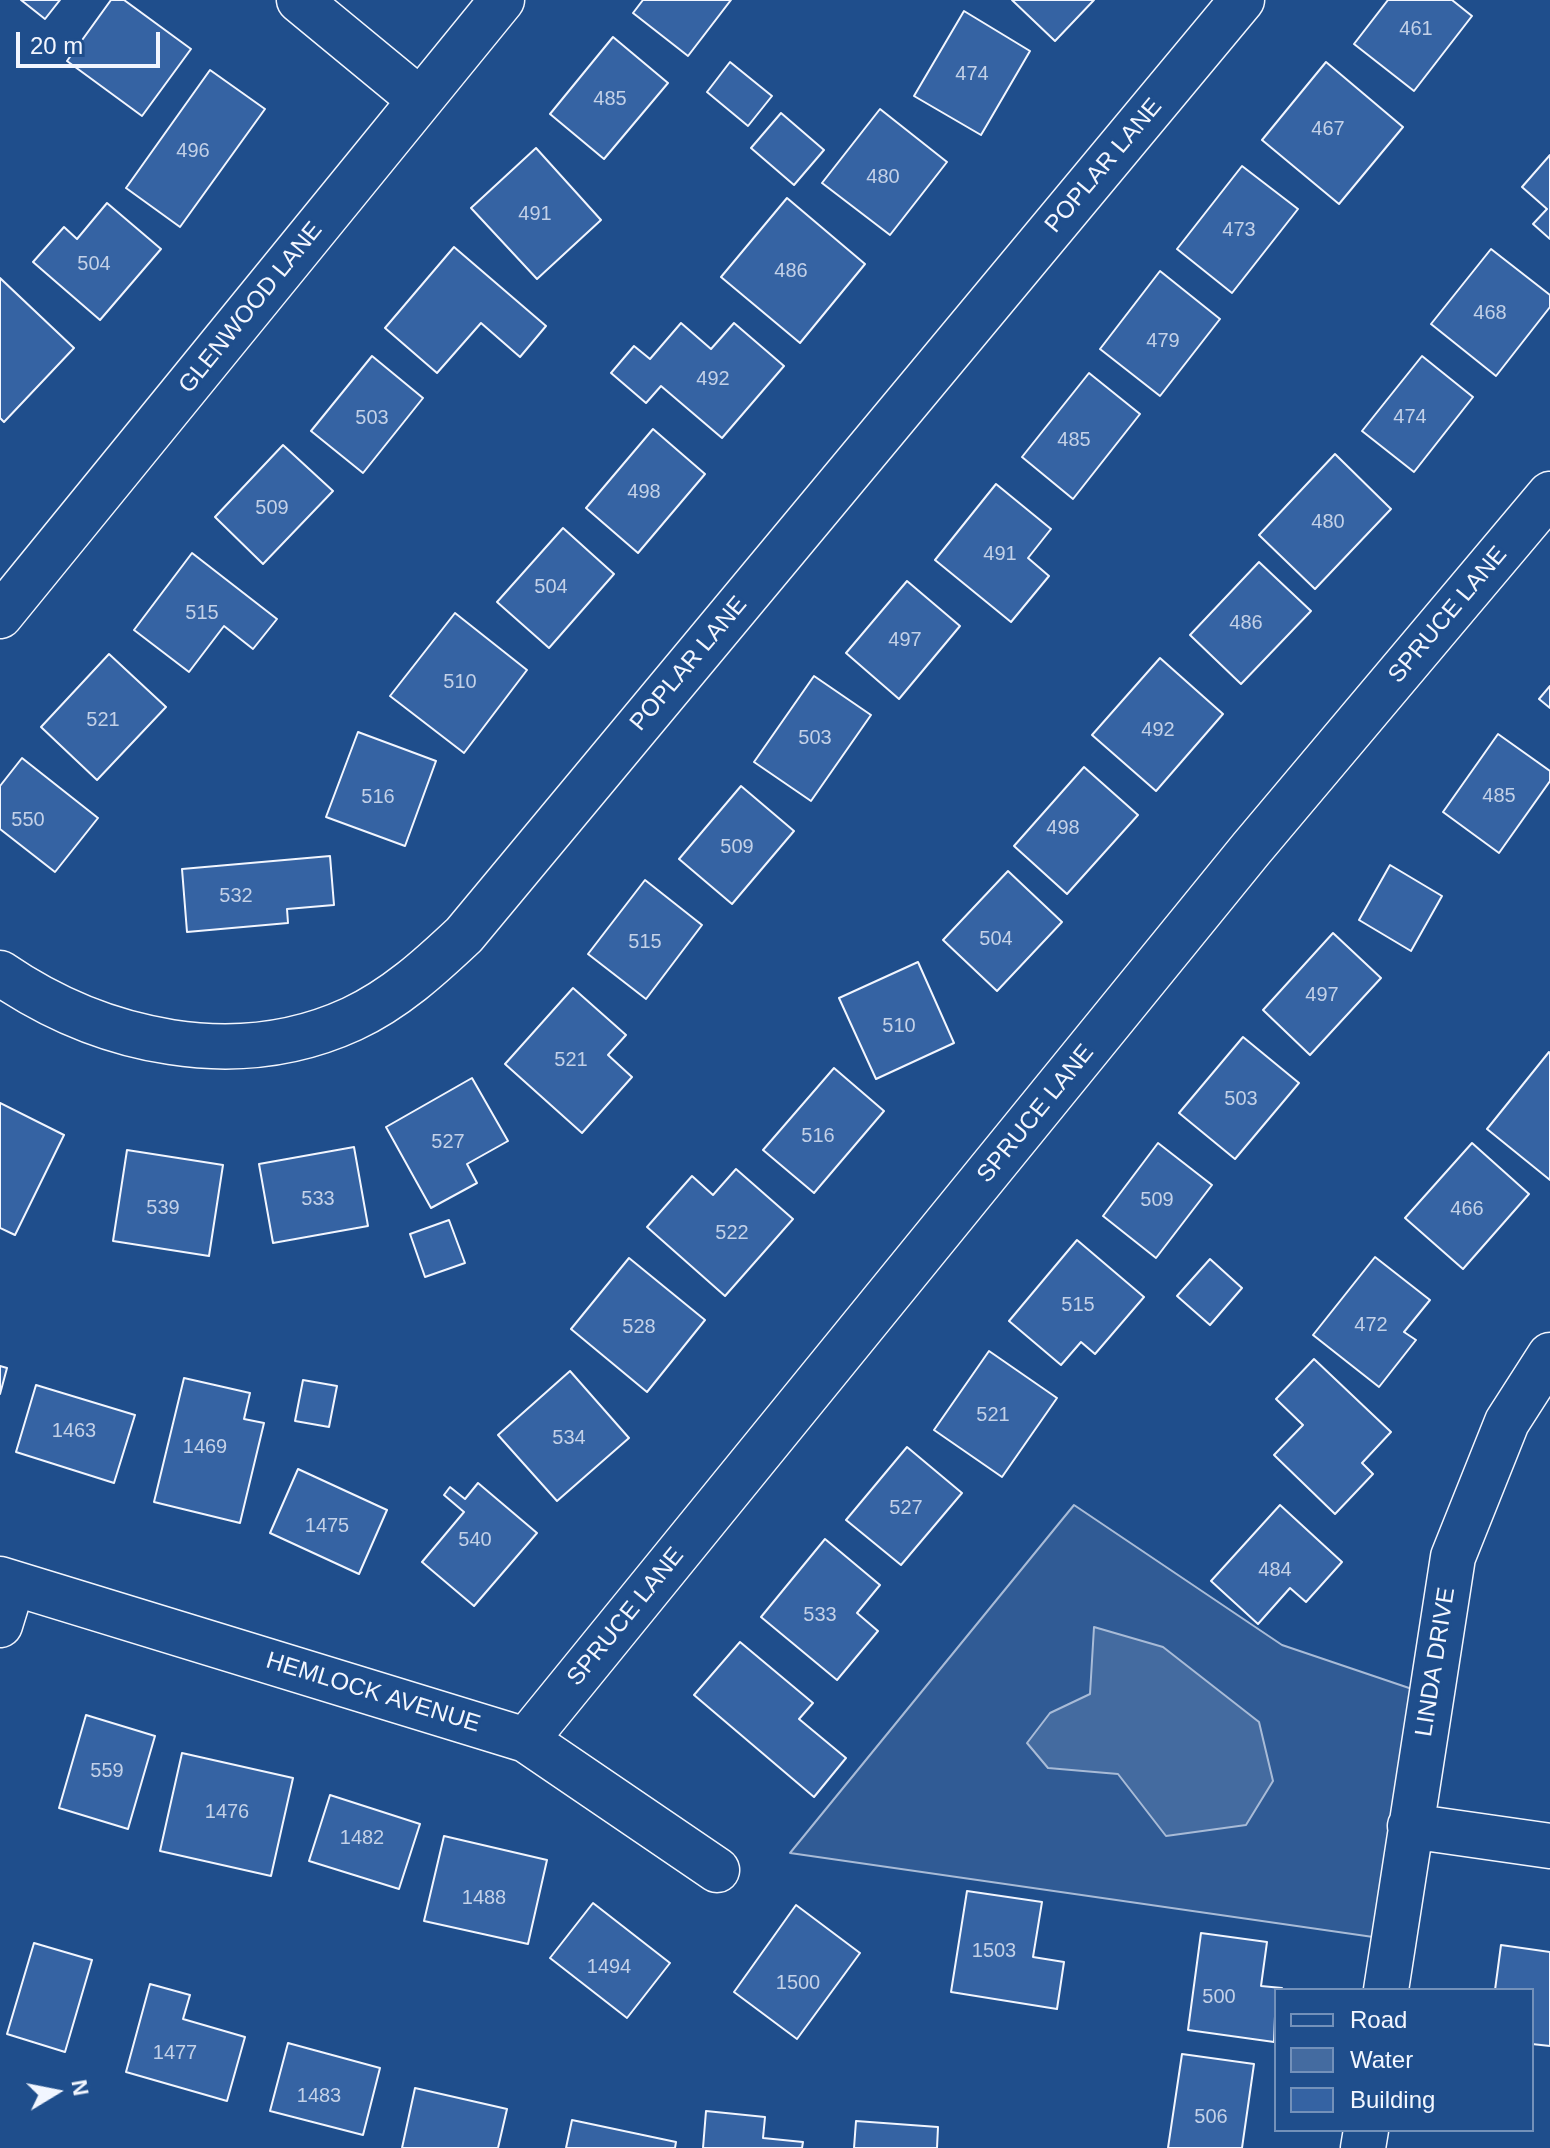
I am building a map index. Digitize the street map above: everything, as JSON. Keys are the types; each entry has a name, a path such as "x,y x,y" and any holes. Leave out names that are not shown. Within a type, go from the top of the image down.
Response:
{"street":[{"path":"299,0 419,99"},
{"name":"GLENWOOD LANE","path":"0,616 502,0"},
{"name":"POPLAR LANE","path":"0,973 17,985 84,1018 140,1038 214,1047 285,1042 353,1019 410,985 464,935 1242,0"},
{"name":"SPRUCE LANE","path":"526,1740 1241,862 1550,494"},
{"name":"LINDA DRIVE","path":"1386,1988 1453,1557 1507,1422 1550,1355"},
{"path":"0,1625 6,1581"},
{"name":"HEMLOCK AVENUE","path":"6,1581 526,1740 717,1870"},
{"path":"1410,1826 1550,1846"}],"shaded area":[{"path":"1074,1505 1282,1645 1415,1690 1380,1938 790,1853"}],"water":[{"path":"1094,1627 1163,1647 1259,1722 1273,1781 1246,1825 1166,1836 1118,1774 1048,1768 1027,1743 1050,1713 1090,1694"}],"building":[{"path":"21,0 60,0 45,19"},
{"path":"111,0 124,0 191,49 142,116 67,61"},
{"path":"643,0 731,0 688,56 633,13"},
{"path":"1012,0 1094,0 1055,41"},
{"path":"1388,0 1452,0 1472,16 1414,91 1354,44"},
{"path":"964,11 1030,51 981,135 914,96"},
{"path":"613,37 668,83 604,159 550,114"},
{"path":"730,62 772,96 748,126 707,92"},
{"path":"1326,62 1403,127 1339,204 1262,140"},
{"path":"210,70 265,109 180,227 126,188"},
{"path":"880,109 947,162 890,235 822,183"},
{"path":"781,113 824,150 794,185 751,148"},
{"path":"536,148 601,220 537,279 471,208"},
{"path":"1550,155 1550,239 1533,224 1547,209 1522,187"},
{"path":"1242,166 1298,209 1232,293 1177,249"},
{"path":"787,198 865,264 800,343 721,277"},
{"path":"107,203 161,249 100,320 33,262 64,227 77,239"},
{"path":"454,247 546,326 520,357 481,323 437,373 385,328"},
{"path":"1491,249 1550,295 1550,307 1496,376 1431,324"},
{"path":"1160,271 1220,319 1160,396 1100,349"},
{"path":"0,278 74,348 4,422 0,418"},
{"path":"681,323 711,349 734,323 784,366 722,438 661,386 646,403 611,373 634,346 650,359"},
{"path":"372,356 423,398 363,473 311,431"},
{"path":"1422,356 1473,397 1414,472 1362,431"},
{"path":"1089,373 1140,414 1073,499 1022,457"},
{"path":"653,429 705,474 638,553 586,508"},
{"path":"283,445 333,491 263,564 215,517"},
{"path":"1335,454 1391,509 1315,589 1259,535"},
{"path":"996,484 1051,529 1028,558 1049,576 1011,622 935,560"},
{"path":"563,528 614,574 549,648 497,602"},
{"path":"192,553 277,619 253,649 224,626 189,672 134,630"},
{"path":"1259,562 1311,611 1241,684 1190,635"},
{"path":"907,581 960,626 899,699 846,653"},
{"path":"455,613 527,670 464,753 390,696"},
{"path":"109,654 166,707 97,780 41,727"},
{"path":"1160,658 1223,714 1156,791 1092,735"},
{"path":"814,676 871,715 811,801 754,762"},
{"path":"1550,686 1550,708 1539,699"},
{"path":"358,732 436,761 405,846 326,817"},
{"path":"1498,734 1550,771 1550,781 1499,853 1443,812"},
{"path":"22,758 98,818 55,872 0,829 0,786"},
{"path":"1084,767 1138,815 1067,894 1014,846"},
{"path":"741,786 794,831 732,904 679,859"},
{"path":"330,856 334,905 287,909 288,923 187,932 182,869"},
{"path":"1390,865 1442,896 1411,951 1359,920"},
{"path":"1008,871 1062,922 997,991 943,940"},
{"path":"645,880 702,925 646,999 588,954"},
{"path":"1333,933 1381,978 1310,1055 1263,1010"},
{"path":"918,962 954,1043 876,1079 839,998"},
{"path":"573,988 626,1035 608,1055 632,1077 582,1133 505,1064"},
{"path":"1243,1037 1299,1083 1235,1159 1179,1113"},
{"path":"1550,1053 1550,1180 1487,1129"},
{"path":"834,1068 884,1111 814,1193 763,1150"},
{"path":"472,1078 508,1141 467,1164 477,1183 431,1208 386,1127"},
{"path":"0,1103 64,1135 15,1235 0,1228"},
{"path":"1158,1143 1212,1185 1156,1258 1103,1216"},
{"path":"1472,1143 1529,1194 1463,1269 1405,1218"},
{"path":"354,1147 368,1226 273,1243 259,1164"},
{"path":"127,1150 223,1165 209,1256 113,1241"},
{"path":"736,1169 793,1219 725,1296 647,1227 692,1176 713,1195"},
{"path":"449,1220 465,1263 425,1277 410,1234"},
{"path":"1077,1240 1144,1297 1095,1354 1081,1342 1061,1365 1009,1321"},
{"path":"1375,1257 1430,1300 1404,1332 1416,1340 1379,1387 1313,1335"},
{"path":"629,1258 705,1320 647,1392 571,1329"},
{"path":"1210,1259 1242,1288 1210,1325 1177,1296"},
{"path":"989,1351 1057,1398 1002,1477 934,1430"},
{"path":"1314,1359 1391,1432 1362,1463 1373,1474 1335,1514 1274,1455 1303,1425 1276,1399"},
{"path":"0,1366 7,1368 0,1394"},
{"path":"570,1371 629,1438 557,1501 498,1435"},
{"path":"184,1378 250,1393 244,1419 264,1423 240,1523 154,1502"},
{"path":"303,1380 337,1386 329,1427 295,1421"},
{"path":"36,1385 135,1415 114,1483 16,1452"},
{"path":"907,1447 962,1493 901,1565 846,1520"},
{"path":"298,1469 387,1510 359,1574 270,1533"},
{"path":"478,1483 537,1533 474,1606 422,1562 464,1512 444,1495 450,1487 465,1499"},
{"path":"1280,1505 1342,1562 1306,1602 1290,1588 1258,1624 1211,1581"},
{"path":"825,1539 880,1585 857,1613 878,1631 837,1680 761,1617"},
{"path":"740,1642 813,1703 799,1719 846,1758 814,1797 694,1695"},
{"path":"86,1715 155,1736 128,1829 59,1808"},
{"path":"182,1753 293,1778 271,1876 160,1851"},
{"path":"330,1795 420,1824 399,1889 309,1861"},
{"path":"444,1836 547,1860 528,1944 424,1921"},
{"path":"967,1891 1042,1902 1033,1957 1064,1962 1057,2009 951,1992"},
{"path":"593,1903 670,1963 627,2018 550,1958"},
{"path":"796,1905 860,1953 797,2039 734,1992"},
{"path":"1201,1933 1267,1942 1261,1986 1282,1988 1274,1988 1274,2042 1188,2030"},
{"path":"34,1943 92,1960 65,2052 7,2034"},
{"path":"1501,1945 1550,1952 1550,2046 1534,2044 1534,1988 1495,1988"},
{"path":"150,1984 190,1995 183,2019 245,2037 227,2101 126,2072"},
{"path":"288,2043 380,2068 363,2135 270,2111"},
{"path":"1182,2054 1254,2064 1242,2148 1168,2148"},
{"path":"415,2088 507,2109 498,2148 402,2148"},
{"path":"706,2111 765,2117 763,2138 803,2142 802,2148 703,2148"},
{"path":"572,2120 676,2142 675,2148 566,2148"},
{"path":"856,2121 938,2127 937,2148 854,2148"}]}
